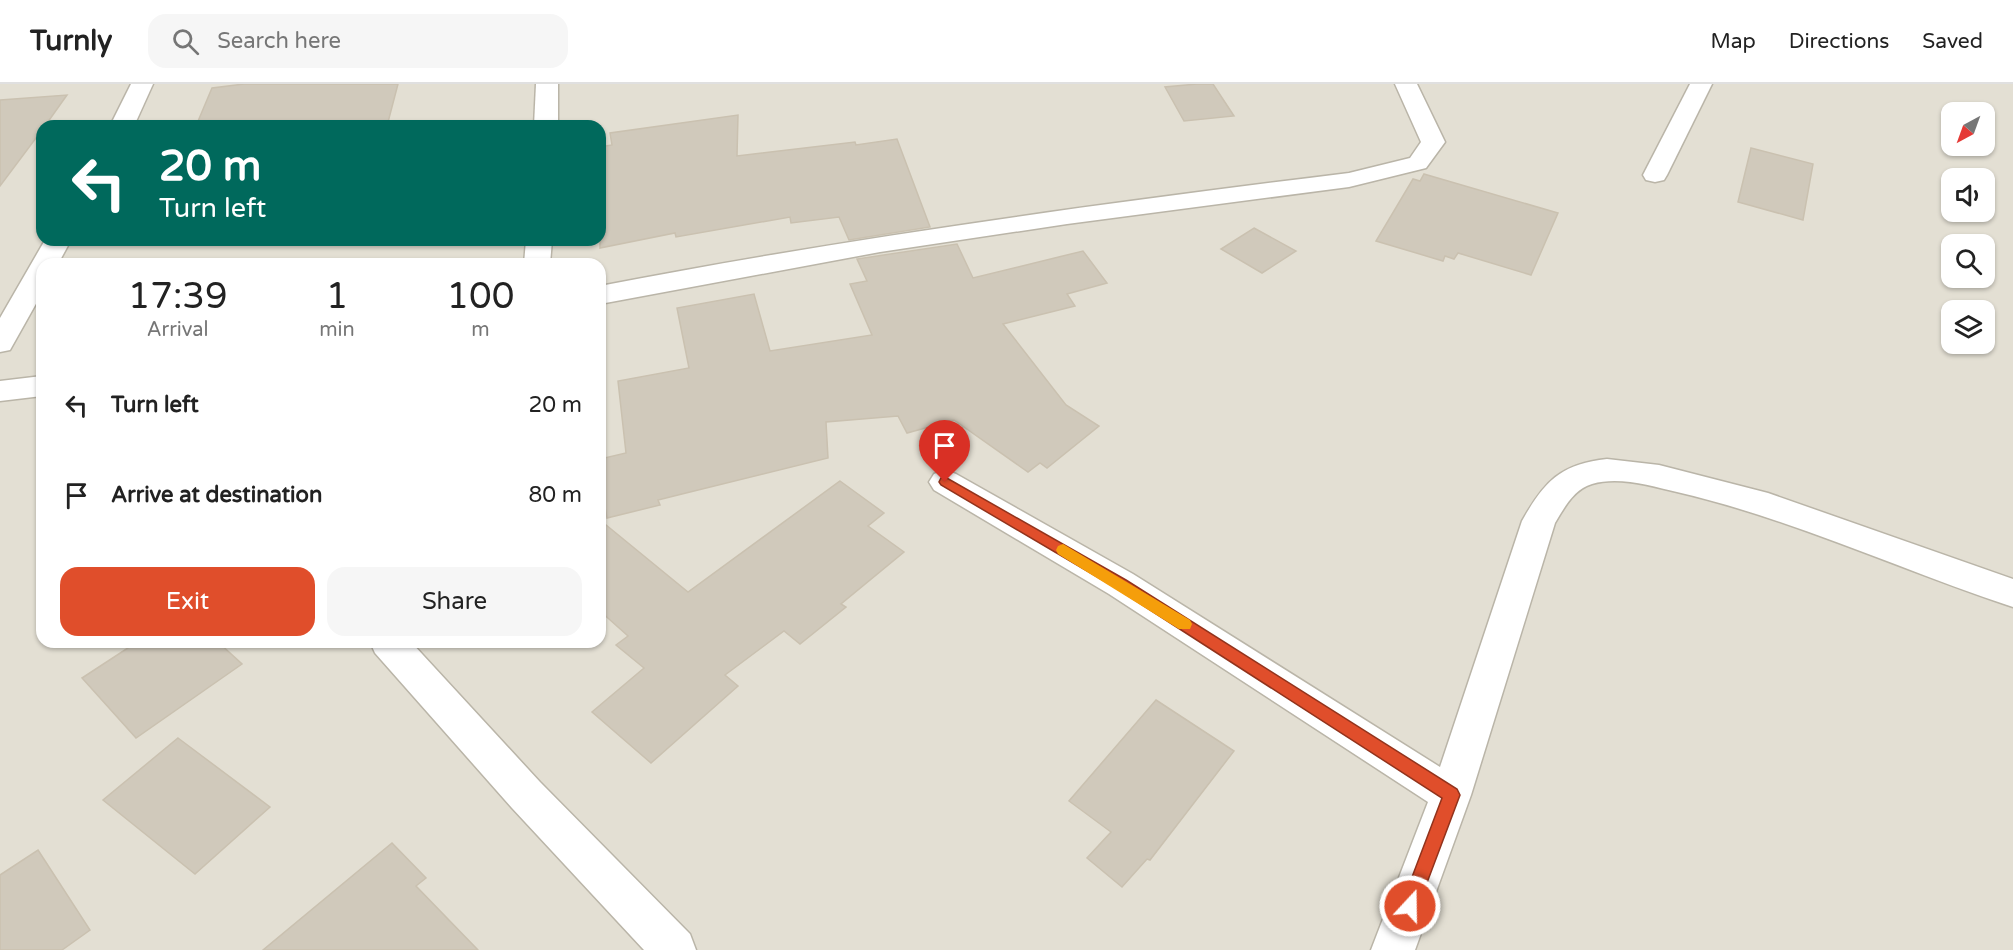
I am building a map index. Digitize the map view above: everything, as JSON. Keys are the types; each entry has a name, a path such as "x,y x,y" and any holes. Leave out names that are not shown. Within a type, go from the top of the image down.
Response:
{"street":[{"path":"125,120 142,84"},
{"path":"546,120 547,84"},
{"path":"606,294 691,276 920,238 1350,180 1418,163 1433,142 1406,84"},
{"path":"1655,175 1701,84"},
{"path":"0,343 36,280"},
{"path":"1,393 36,387"},
{"path":"1393,950 1451,795 1539,521 1557,492 1580,476 1611,470 1663,477 1716,489 1874,541 2013,593"},
{"path":"945,482 1121,584 1451,795"},
{"path":"393,648 526,795 674,950"}],"shaded area":[{"path":"0,84 2013,84 2013,950 0,950"}],"building":[{"path":"244,84 398,84 389,120 199,120 212,88"},
{"path":"1213,84 1234,116 1184,121 1165,87"},
{"path":"67,95 49,120 36,120 36,138 0,186 0,100"},
{"path":"738,115 737,156 897,139 930,227 849,240 839,217 791,223 790,217 676,237 675,233 600,248 600,246 606,246 606,146 612,145 610,133"},
{"path":"1751,148 1813,164 1803,220 1738,202"},
{"path":"1424,174 1558,213 1531,275 1458,253 1454,259 1445,256 1443,261 1376,241 1413,179 1420,181"},
{"path":"1254,228 1296,251 1262,273 1221,249"},
{"path":"957,244 973,278 1083,251 1107,283 1067,294 1075,306 1003,324 1066,405 1099,426 1047,468 1040,463 1028,472 954,420 907,433 898,416 826,422 828,458 658,500 660,505 607,518 606,458 626,453 618,381 689,368 677,308 754,294 770,351 872,335 850,284 867,281 857,259"},
{"path":"840,481 884,513 868,526 904,552 841,604 846,607 800,644 784,631 725,675 738,686 651,763 592,712 644,668 616,645 628,636 606,616 606,525 688,592"},
{"path":"128,648 225,648 242,664 136,738 82,678"},
{"path":"1156,700 1234,751 1150,860 1147,859 1122,887 1087,858 1111,832 1069,801"},
{"path":"178,738 270,807 195,874 103,800"},
{"path":"392,843 426,878 416,886 478,950 263,950"},
{"path":"38,850 90,930 62,950 0,950 0,875"}],"slow traffic":[{"path":"1063,550 1185,624"}],"route":[{"path":"945,482 1121,584 1451,795 1410,906"}]}
